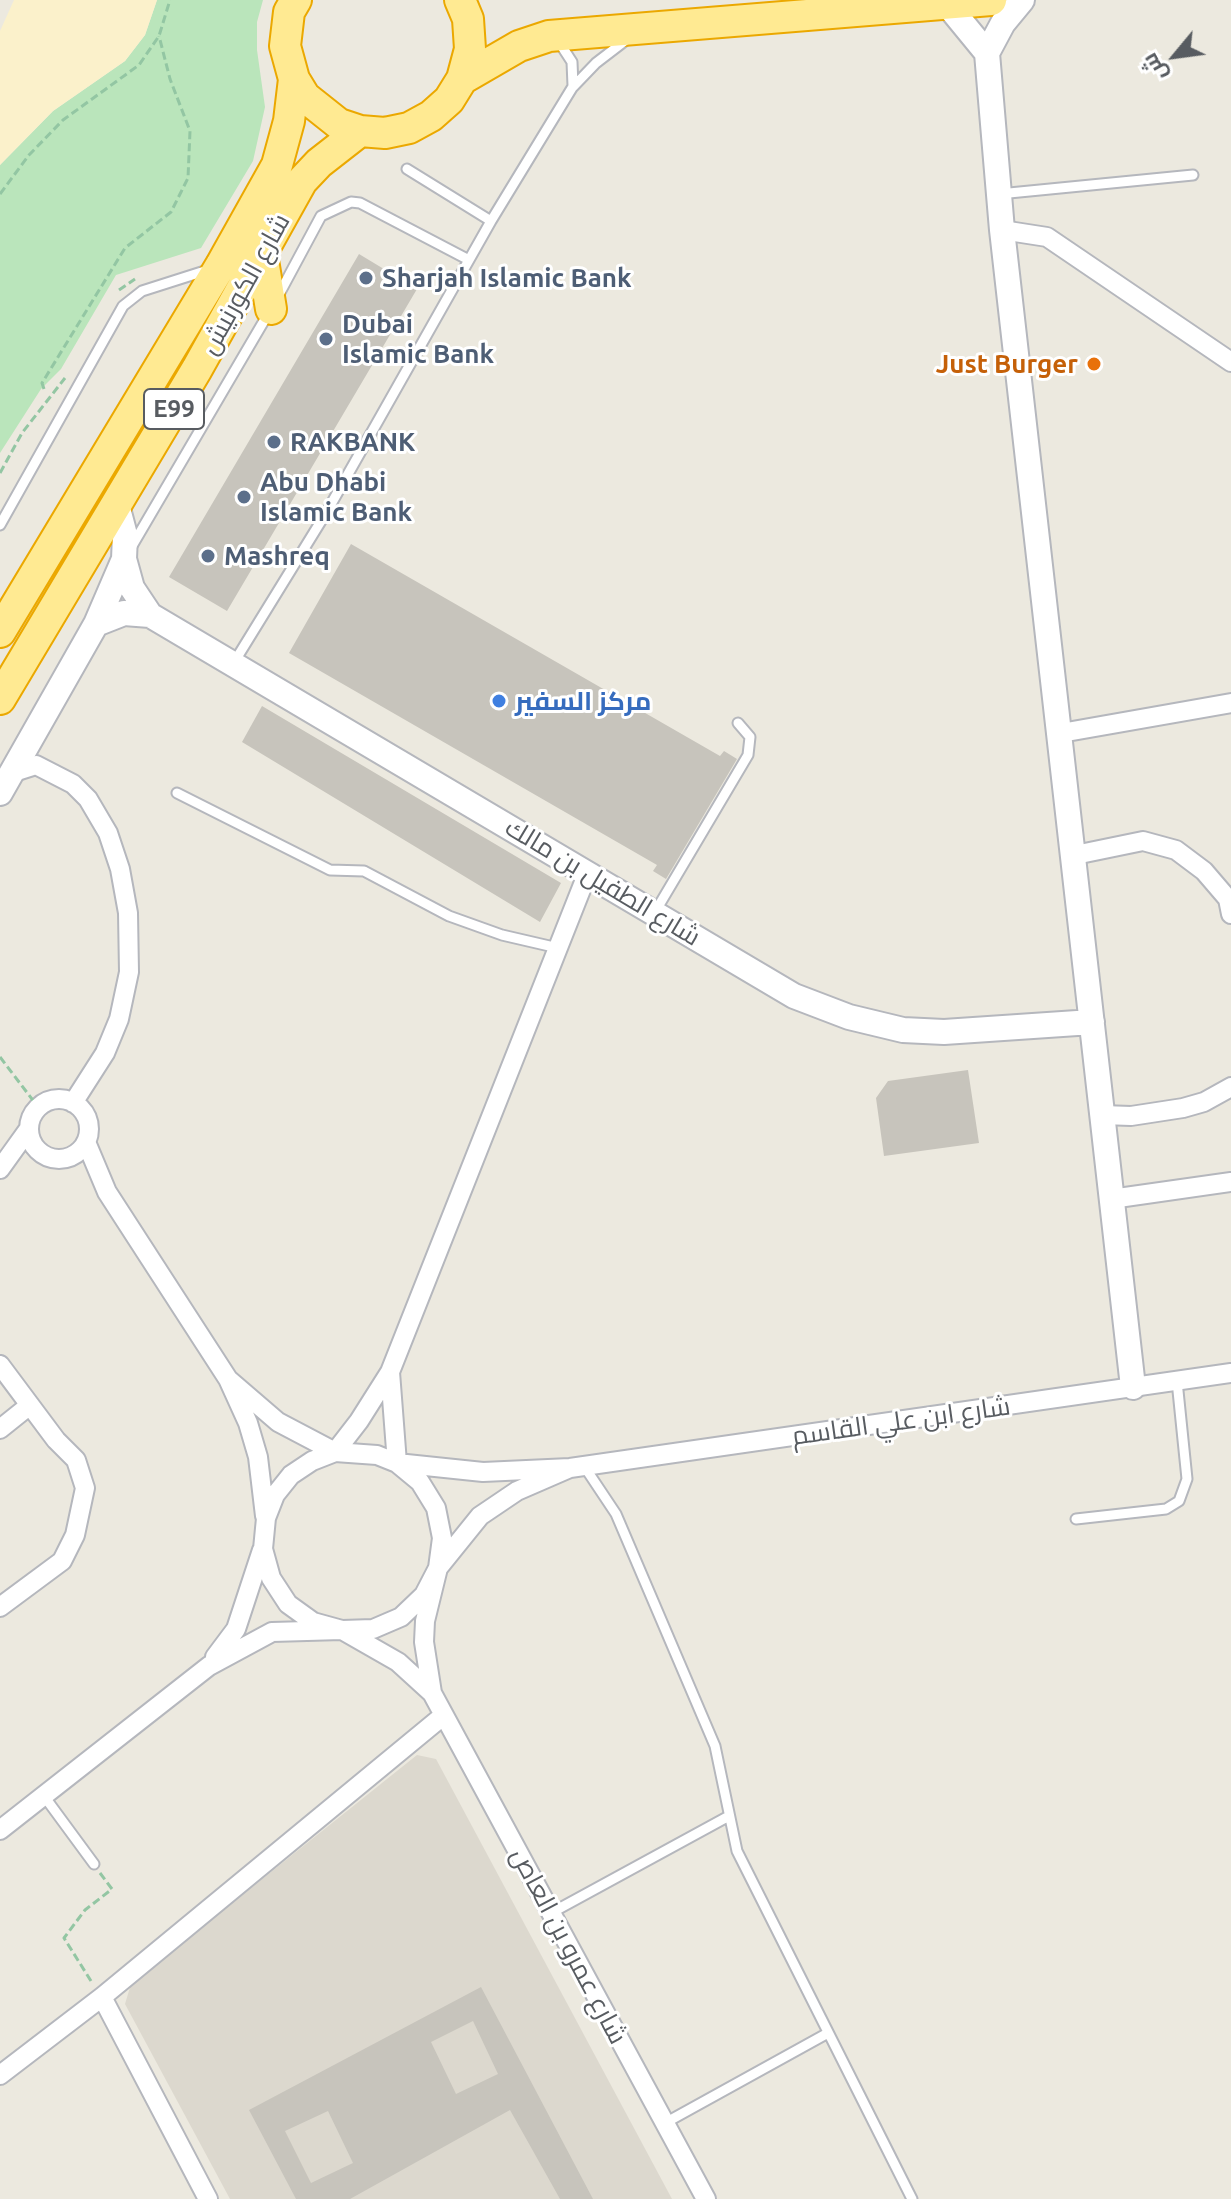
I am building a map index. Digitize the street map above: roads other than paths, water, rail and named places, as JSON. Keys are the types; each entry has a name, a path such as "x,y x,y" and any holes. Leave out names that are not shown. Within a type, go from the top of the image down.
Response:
{"highway":[{"path":"296,0 289,12 285,46 294,79 321,113 360,131 385,133 409,128 440,108 462,79 470,49 468,19 460,0"},
{"path":"462,79 519,46 549,36 991,0"},
{"name":"شارع الكورنيش","path":"0,632 221,265 277,165 289,121 294,79"},
{"name":"شارع الكورنيش","path":"0,699 117,505 302,181 319,163 360,131"},
{"path":"262,254 271,309"}],"street":[{"path":"1022,0 1003,23 987,53 1002,230 1133,1387"},
{"path":"946,3 987,53"},
{"path":"1002,230 1047,237 1231,362"},
{"path":"117,505 125,535 124,559 132,588 150,615"},
{"path":"6,783 96,624 124,559"},
{"path":"96,624 124,613 150,615"},
{"name":"شارع الطفيل بن مالك","path":"150,615 794,996 862,1020 903,1030 944,1032 1092,1022"},
{"path":"1061,733 1231,703"},
{"path":"34,732 50,770"},
{"path":"6,783 36,765 50,770 88,799 108,833 128,913 129,972 119,1019 105,1053 73,1103"},
{"path":"1075,855 1143,841 1176,850 1204,871 1228,899 1231,914"},
{"path":"335,1452 390,1372 588,872"},
{"path":"1102,1115 1131,1116 1183,1108 1204,1102 1231,1087"},
{"path":"2,1168 28,1130 38,1107 55,1099 73,1103 86,1116 86,1142 107,1192 228,1379 248,1423 258,1457 266,1518 263,1549 236,1629 209,1666"},
{"path":"28,1130 34,1147 107,1192"},
{"path":"2,1168 72,1157 86,1142"},
{"path":"1111,1199 1231,1182"},
{"path":"0,1365 56,1440 72,1479 72,1502 62,1542 27,1586 0,1607"},
{"path":"390,1372 397,1463"},
{"name":"شارع ابن علي القاسم","path":"397,1463 483,1472 577,1467 1231,1373"},
{"path":"228,1379 278,1422 335,1452"},
{"path":"0,1429 30,1405"},
{"path":"0,1830 209,1666 272,1632 373,1629 401,1617 424,1595 438,1568 442,1538 436,1508 420,1482 397,1463 356,1451 335,1452 312,1461 291,1475 275,1495 266,1518"},
{"name":"شارع ابن علي القاسم","path":"438,1568 488,1510 517,1491 577,1467"},
{"path":"263,1549 271,1578 288,1604 313,1622 342,1630"},
{"name":"شارع عمرو بن العاص","path":"432,1693 424,1632 438,1568"},
{"name":"شارع عمرو بن العاص","path":"342,1630 398,1662 432,1693 706,2199"},
{"path":"0,2075 102,1997 444,1715"},
{"path":"102,1997 204,2198"}],"lane":[{"path":"233,664 326,513 491,221 572,88 609,52 646,27"},
{"path":"549,36 569,54 574,71 572,88"},
{"path":"407,169 491,221"},
{"path":"999,194 1193,175"},
{"path":"124,559 271,309 321,216 340,204 360,203 469,260"},
{"path":"0,525 123,306 142,291 221,265"},
{"path":"655,912 748,755 750,737 738,723"},
{"path":"177,793 330,870 364,871 449,916 502,935 558,948"},
{"path":"1076,1519 1166,1509 1179,1501 1187,1479 1177,1381"},
{"path":"577,1467 616,1514 715,1746 737,1851 912,2199"},
{"path":"44,1796 94,1864"},
{"path":"551,1913 729,1816"},
{"path":"665,2123 828,2033"}],"place":[{"name":"Sharjah Islamic Bank","path":"366,278"},
{"name":"Dubai Islamic Bank","path":"326,339"},
{"name":"Just Burger","path":"1094,364"},
{"name":"RAKBANK","path":"274,442"},
{"name":"Abu Dhabi Islamic Bank","path":"244,497"},
{"name":"Mashreq","path":"208,556"},
{"name":"مركز السفير","path":"499,701"}]}
